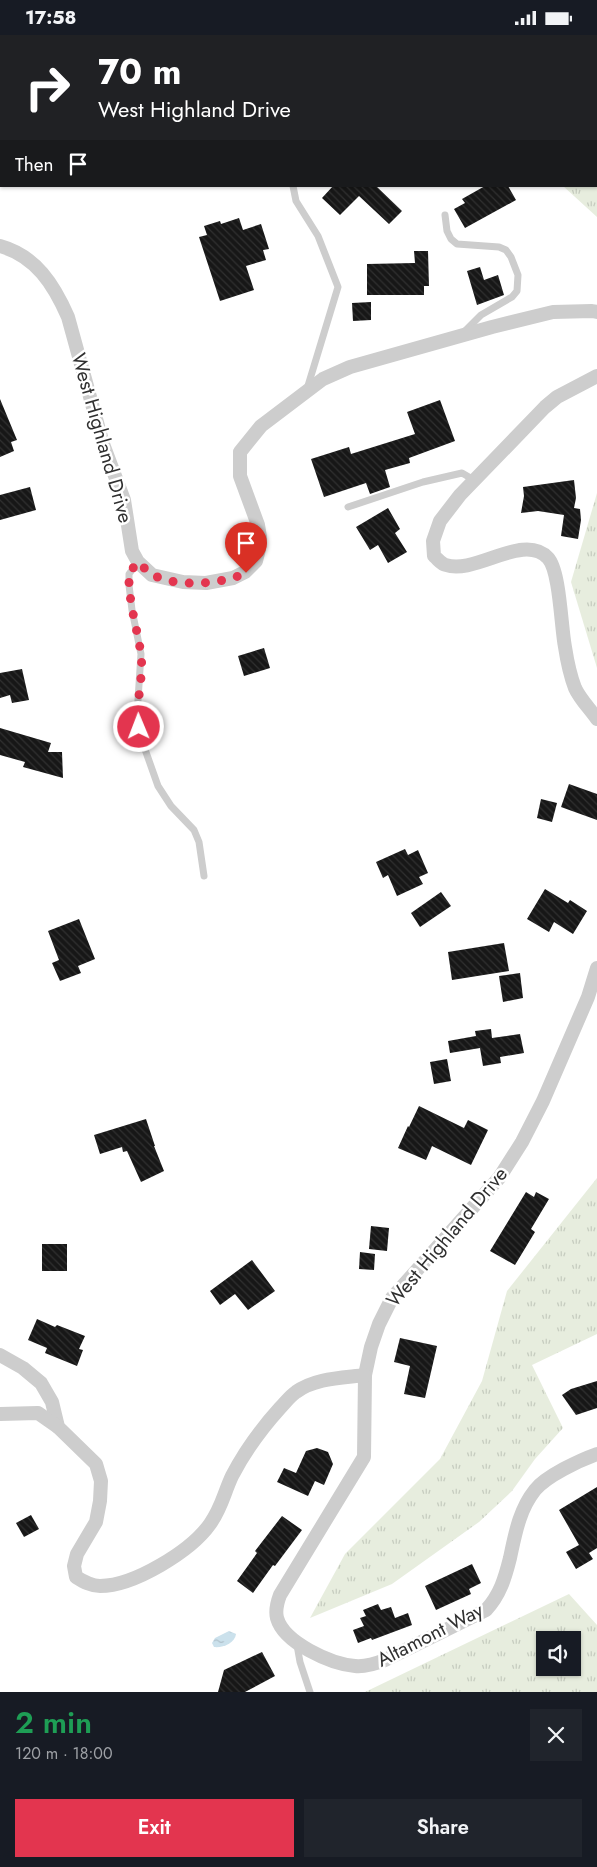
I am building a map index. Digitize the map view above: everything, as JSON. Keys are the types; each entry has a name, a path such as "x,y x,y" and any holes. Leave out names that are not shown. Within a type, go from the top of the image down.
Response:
{"street":[{"name":"West Highland Drive","path":"0,246 26,257 40,269 61,301 68,317 103,444 124,500 132,551 138,562"},
{"path":"138,562 152,575 182,583 206,583 233,578 246,573 256,561 260,537 240,476 240,451 260,426 323,379 350,367 461,335 553,313 597,312"},
{"path":"597,376 557,397 526,426 460,495 440,521 433,541 434,556 444,565 458,567 526,549 540,553 548,558 557,577 565,647 574,683 576,689 597,719"},
{"name":"West Highland Drive","path":"365,1375 371,1347 379,1324 392,1298 499,1178 522,1142 544,1101 588,997 597,968"},
{"path":"0,1355 23,1368 41,1383 52,1402 58,1427"},
{"path":"0,1413 38,1413 58,1427 96,1464 101,1481 96,1522 77,1554 74,1566 76,1577 87,1584 100,1586 136,1577 178,1554 199,1536 221,1507 232,1477 246,1450 260,1430 295,1392 312,1383 365,1375"},
{"name":"Altamont Way","path":"365,1375 364,1457 280,1595 276,1607 277,1618 282,1628 297,1642 318,1655 336,1662 354,1666 369,1666 486,1610 496,1599 501,1587 520,1518 527,1501 536,1489 574,1463 597,1454"}],"lane":[{"path":"294,187 296,201 318,236 338,287 306,392"},
{"path":"445,215 447,231 451,239 457,244 499,247 506,250 518,275 517,291 512,297 481,315 461,335"},
{"path":"348,507 423,482 462,473 474,480"},
{"path":"138,562 129,573 129,585 141,654 137,715 140,738 158,786 171,806 194,830 199,842 204,876"},
{"path":"297,1642 300,1662 310,1692"}],"green space":[{"path":"564,187 597,187 597,217"},
{"path":"597,493 597,668 571,582"},
{"path":"597,1178 597,1334 532,1365 563,1428 535,1459 512,1491 479,1522 392,1584 310,1618 345,1554 440,1459 482,1381 507,1291"},
{"path":"569,1594 597,1625 597,1692 365,1692"}],"water":[{"path":"229,1631 236,1634 233,1640 225,1646 214,1647 212,1643 215,1638"}],"building":[{"path":"332,187 377,187 402,211 389,224 359,196 340,215 322,198"},
{"path":"483,187 509,187 516,200 465,228 454,209 465,203 462,199"},
{"path":"239,218 243,230 261,224 269,249 263,250 266,260 246,266 254,290 220,301 199,237 207,235 204,226 220,221 221,224"},
{"path":"414,251 428,251 429,286 424,286 424,295 367,295 367,264 415,263"},
{"path":"480,267 484,280 498,275 504,295 477,305 467,271"},
{"path":"371,302 371,320 353,321 352,303"},
{"path":"0,399 17,440 11,442 14,451 0,457"},
{"path":"440,400 455,441 409,458 410,463 385,470 390,487 370,494 366,483 324,497 311,459 349,447 351,454 415,434 407,412"},
{"path":"574,480 576,498 574,508 580,509 581,520 578,539 561,536 564,515 538,511 521,513 524,496 523,487"},
{"path":"30,487 36,510 0,520 0,495"},
{"path":"388,508 400,529 395,533 407,552 388,563 378,545 370,550 356,527"},
{"path":"264,648 270,668 244,676 238,656"},
{"path":"22,669 29,700 12,703 10,695 0,698 0,673"},
{"path":"0,728 51,743 48,752 62,752 63,778 23,767 25,762 0,755"},
{"path":"569,784 597,794 597,820 561,807"},
{"path":"541,799 557,803 552,822 537,818"},
{"path":"405,849 408,855 418,850 428,873 419,877 423,884 397,896 388,875 383,878 376,862"},
{"path":"545,889 568,903 570,900 587,911 573,934 554,922 549,932 527,919"},
{"path":"441,892 451,906 420,927 411,913"},
{"path":"79,919 95,959 78,966 81,973 60,981 52,963 59,960 48,931"},
{"path":"504,943 509,971 452,980 448,952"},
{"path":"520,973 523,998 503,1002 499,976"},
{"path":"491,1029 492,1038 520,1034 524,1053 500,1057 501,1063 483,1066 480,1048 450,1053 448,1041 476,1036 475,1031"},
{"path":"447,1059 451,1081 434,1084 430,1062"},
{"path":"419,1106 464,1128 468,1120 488,1130 471,1165 432,1146 426,1160 398,1148"},
{"path":"146,1119 164,1171 141,1182 127,1151 123,1152 122,1147 100,1154 94,1135"},
{"path":"526,1192 534,1197 536,1192 549,1199 531,1229 535,1232 515,1265 490,1251"},
{"path":"371,1226 389,1228 387,1251 369,1249"},
{"path":"42,1244 67,1244 67,1271 42,1271"},
{"path":"360,1252 375,1254 374,1270 359,1269"},
{"path":"252,1260 275,1291 248,1310 235,1294 220,1305 210,1291"},
{"path":"37,1319 55,1327 57,1325 85,1336 79,1349 83,1350 77,1366 45,1353 47,1348 28,1340"},
{"path":"400,1338 437,1346 425,1398 404,1394 410,1366 394,1362"},
{"path":"597,1381 597,1408 576,1415 562,1395 571,1389"},
{"path":"317,1448 328,1452 333,1464 324,1485 315,1481 308,1496 277,1482 284,1468 296,1473 306,1451"},
{"path":"597,1487 597,1548 589,1553 593,1559 576,1569 566,1552 579,1545 559,1510"},
{"path":"31,1515 39,1529 24,1537 16,1523"},
{"path":"282,1516 302,1530 253,1593 237,1581 257,1553 255,1551"},
{"path":"472,1564 481,1583 469,1589 471,1594 436,1610 425,1586"},
{"path":"378,1604 381,1610 391,1607 395,1618 408,1613 412,1625 372,1640 371,1638 358,1643 353,1630 364,1626 360,1618 366,1616 363,1610"},
{"path":"262,1652 275,1676 245,1692 218,1692 224,1670"}],"route":[{"path":"139,727 137,715 141,654 132,610 129,573 138,562 152,575 182,583 206,583 233,578 246,573"}]}
